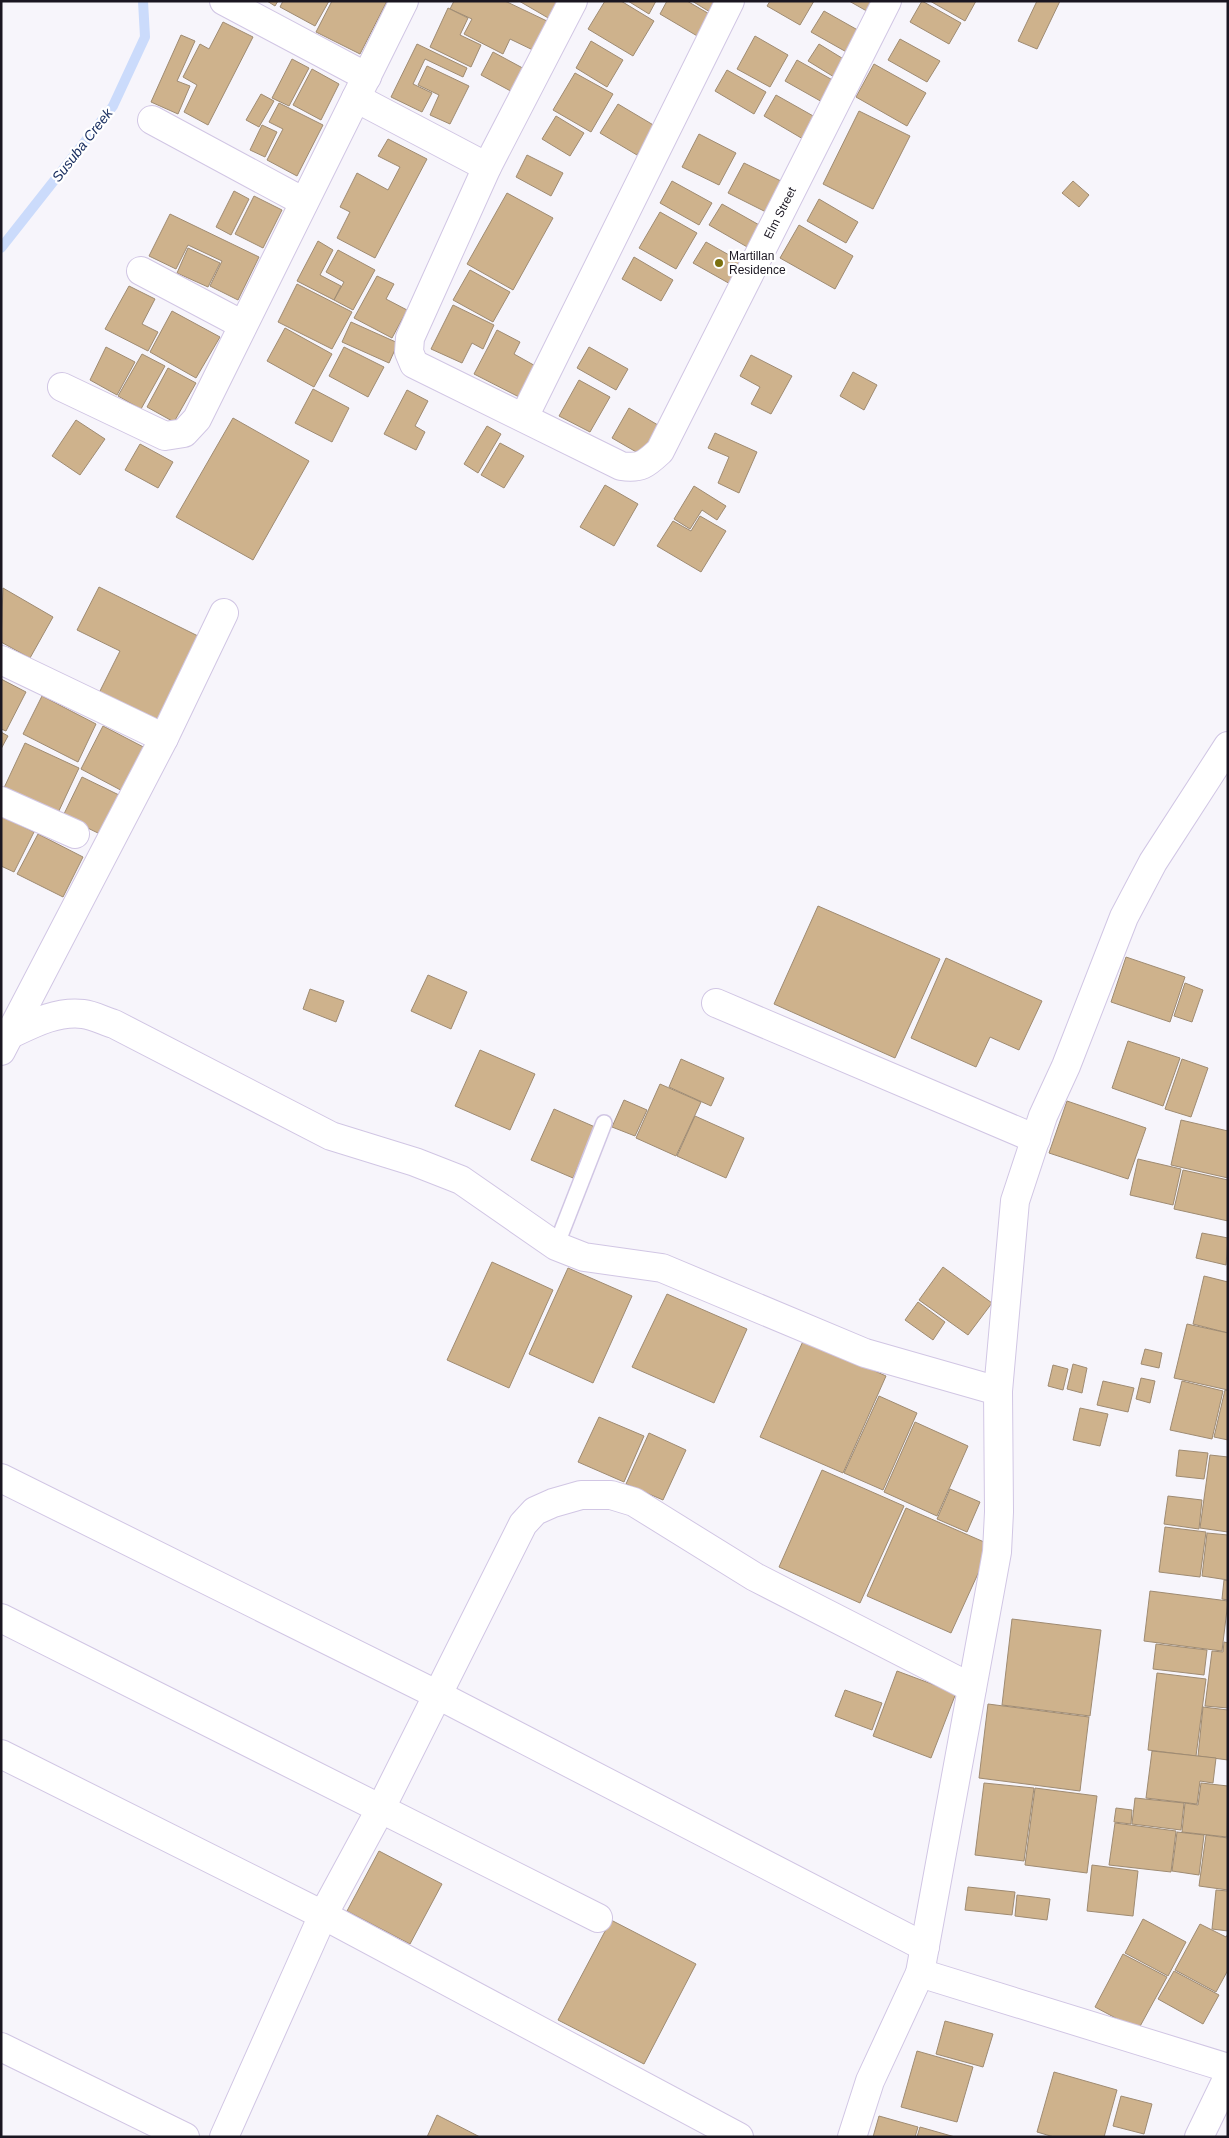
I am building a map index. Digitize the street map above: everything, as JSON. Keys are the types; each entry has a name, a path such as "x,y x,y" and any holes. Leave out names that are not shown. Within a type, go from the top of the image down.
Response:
{"main road":[{"path":"224,1 487,167"},
{"path":"62,387 165,436 184,433 197,419 404,1"},
{"path":"573,1 487,167 410,338 409,352 414,364 524,416 730,1"},
{"name":"Elm Street","path":"524,416 621,466 635,468 649,461 660,452 887,1"},
{"path":"152,120 304,202"},
{"path":"141,271 243,325"},
{"path":"6,1042 164,738 224,613"},
{"path":"1,660 164,738"},
{"path":"852,2137 870,2081 922,1960 997,1552 999,1512 998,1391 1015,1201 1043,1116 1066,1066 1124,917 1153,862 1228,746"},
{"path":"1,801 76,834"},
{"path":"716,1002 1036,1139"},
{"path":"6,1042 38,1021 64,1014 84,1014 114,1024 332,1136 415,1162 461,1180 556,1246 584,1257 662,1268 865,1353 998,1391"},
{"path":"1,1478 438,1696 922,1960 1228,2068"},
{"path":"224,2137 322,1915 438,1696 523,1524 535,1511 553,1503 581,1495 611,1495 634,1502 755,1577 972,1688"},
{"path":"1,1618 598,1918"},
{"path":"1,1754 322,1915 739,2137"},
{"path":"1,2047 185,2137"},
{"path":"1200,2137 1228,2077"}],"lane":[{"path":"556,1246 604,1123"}],"building":[{"path":"267,1 278,1 275,6"},
{"path":"283,1 329,1 315,26 280,7"},
{"path":"332,1 387,1 360,54 316,32"},
{"path":"454,1 505,1 549,22 535,51 510,39 503,54 464,34 472,19 450,9"},
{"path":"519,1 561,1 550,19"},
{"path":"605,1 621,1 654,21 633,56 588,29"},
{"path":"628,1 656,1 649,14"},
{"path":"667,1 687,1 711,15 699,37 660,14"},
{"path":"692,1 716,1 710,12"},
{"path":"770,1 814,1 800,25 767,6"},
{"path":"849,1 880,1 872,14"},
{"path":"922,1 961,23 949,44 910,22"},
{"path":"930,1 976,1 965,21"},
{"path":"1037,1 1060,1 1037,49 1018,41"},
{"path":"448,8 468,18 460,35 481,45 471,67 430,47"},
{"path":"824,11 863,33 850,54 811,32"},
{"path":"223,22 253,37 208,125 184,112 197,85 183,77 200,44 209,49"},
{"path":"181,35 195,41 177,81 190,86 178,114 151,102"},
{"path":"755,36 788,55 770,87 737,69"},
{"path":"900,39 940,61 927,82 888,60"},
{"path":"591,41 623,60 607,87 576,68"},
{"path":"417,44 467,68 463,77 425,59 413,84 432,93 422,112 391,97"},
{"path":"819,44 850,63 839,80 808,61"},
{"path":"493,52 530,72 518,95 481,75"},
{"path":"292,59 309,68 289,106 272,98"},
{"path":"797,60 836,82 824,103 785,81"},
{"path":"874,64 926,93 907,126 856,97"},
{"path":"427,66 469,86 450,124 430,115 439,95 418,85"},
{"path":"312,69 339,84 321,120 293,105"},
{"path":"727,70 766,92 754,114 715,91"},
{"path":"575,73 613,94 591,132 553,110"},
{"path":"261,94 274,101 259,127 246,120"},
{"path":"776,95 815,117 803,139 764,116"},
{"path":"279,103 323,125 297,176 267,160 283,129 269,122"},
{"path":"618,104 655,126 637,155 600,133"},
{"path":"859,111 910,136 873,209 823,184"},
{"path":"556,116 584,133 570,156 542,139"},
{"path":"262,125 277,132 265,157 250,150"},
{"path":"699,134 736,153 719,185 682,167"},
{"path":"388,139 427,159 375,258 337,238 350,212 340,207 357,173 388,190 400,167 378,156"},
{"path":"527,155 563,173 551,196 516,177"},
{"path":"744,163 785,183 770,214 728,193"},
{"path":"672,181 712,203 699,225 660,203"},
{"path":"1073,181 1089,195 1079,207 1062,193"},
{"path":"234,191 249,199 231,235 216,227"},
{"path":"507,193 553,218 513,290 467,264"},
{"path":"254,196 282,210 263,248 235,234"},
{"path":"819,199 858,222 846,243 807,221"},
{"path":"722,204 761,226 749,248 709,225"},
{"path":"660,212 697,233 676,269 639,248"},
{"path":"170,214 259,257 238,300 210,286 222,261 188,245 176,269 149,256"},
{"path":"799,225 853,256 835,289 780,258"},
{"path":"318,241 333,250 320,275 341,286 334,300 297,281"},
{"name":"Martillan Residence","path":"706,242 745,264 732,285 693,263"},
{"path":"188,248 220,263 208,287 177,273"},
{"path":"338,250 375,270 353,310 334,300 344,282 326,272"},
{"path":"634,257 673,280 661,301 622,279"},
{"path":"470,270 510,292 493,322 453,300"},
{"path":"377,276 394,284 386,299 407,310 392,338 354,318"},
{"path":"297,284 352,312 332,349 278,322"},
{"path":"129,286 155,299 142,324 158,332 148,351 105,329"},
{"path":"453,305 494,325 483,349 472,343 462,363 431,349"},
{"path":"172,311 220,337 196,378 150,352"},
{"path":"351,322 398,343 389,363 342,342"},
{"path":"285,328 332,354 314,387 267,361"},
{"path":"497,330 520,342 514,354 539,368 523,399 474,374"},
{"path":"106,347 135,362 117,395 90,380"},
{"path":"344,347 384,367 368,397 329,376"},
{"path":"589,347 628,369 616,390 577,368"},
{"path":"142,354 165,366 141,409 118,396"},
{"path":"751,355 792,376 771,414 751,404 760,387 740,376"},
{"path":"168,368 196,383 174,422 147,407"},
{"path":"853,372 877,385 864,410 840,396"},
{"path":"579,380 610,397 590,432 559,416"},
{"path":"313,389 349,408 332,442 295,423"},
{"path":"407,390 428,401 415,426 425,432 416,450 384,434"},
{"path":"629,408 663,428 645,457 612,438"},
{"path":"233,418 309,461 253,560 176,517"},
{"path":"76,420 105,439 80,475 52,456"},
{"path":"487,426 501,434 478,473 464,464"},
{"path":"715,433 757,452 739,493 718,483 729,457 708,448"},
{"path":"500,443 524,456 504,488 481,475"},
{"path":"140,444 173,462 158,488 125,470"},
{"path":"605,485 638,504 614,546 580,527"},
{"path":"694,486 726,506 717,520 702,510 690,529 674,519"},
{"path":"700,516 726,531 701,572 657,546 673,521 691,531"},
{"path":"99,587 200,637 156,724 98,695 120,651 77,630"},
{"path":"3,588 53,617 30,658 1,642"},
{"path":"1,679 26,692 6,731 1,729"},
{"path":"42,696 96,724 78,762 23,734"},
{"path":"103,726 153,752 130,795 81,769"},
{"path":"1,732 8,736 1,749"},
{"path":"25,743 79,768 57,815 3,790"},
{"path":"82,777 119,795 100,834 63,816"},
{"path":"1,816 34,832 14,872 1,866"},
{"path":"38,834 83,857 63,897 17,874"},
{"path":"818,906 940,959 895,1058 774,1004"},
{"path":"1126,957 1185,977 1170,1022 1111,1002"},
{"path":"946,958 1042,1001 1019,1050 990,1037 976,1067 911,1038"},
{"path":"428,975 467,992 451,1029 411,1011"},
{"path":"1185,983 1203,990 1192,1022 1174,1016"},
{"path":"310,989 344,1001 336,1022 303,1009"},
{"path":"1128,1041 1180,1058 1163,1106 1112,1088"},
{"path":"480,1050 535,1074 510,1130 455,1106"},
{"path":"681,1059 724,1078 711,1106 669,1087"},
{"path":"1182,1059 1208,1068 1191,1117 1165,1109"},
{"path":"660,1084 701,1102 676,1156 636,1138"},
{"path":"624,1100 647,1110 635,1136 612,1127"},
{"path":"1067,1101 1146,1128 1128,1179 1049,1153"},
{"path":"554,1109 595,1127 573,1178 531,1160"},
{"path":"695,1116 744,1138 726,1178 677,1156"},
{"path":"1181,1120 1228,1131 1228,1178 1171,1165"},
{"path":"1138,1159 1181,1169 1173,1205 1130,1195"},
{"path":"1183,1170 1228,1180 1228,1221 1174,1209"},
{"path":"1202,1233 1228,1238 1226,1265 1196,1258"},
{"path":"492,1262 553,1290 509,1388 447,1360"},
{"path":"943,1267 992,1303 968,1335 919,1300"},
{"path":"568,1268 632,1296 593,1383 529,1354"},
{"path":"1204,1276 1228,1282 1228,1333 1193,1324"},
{"path":"667,1294 747,1329 714,1403 632,1367"},
{"path":"918,1302 945,1322 933,1340 905,1320"},
{"path":"1187,1324 1228,1333 1228,1390 1174,1378"},
{"path":"804,1339 886,1376 843,1473 760,1437"},
{"path":"1145,1349 1162,1353 1159,1368 1141,1364"},
{"path":"1073,1364 1087,1368 1082,1393 1067,1389"},
{"path":"1053,1365 1068,1369 1063,1390 1048,1386"},
{"path":"1141,1378 1155,1381 1150,1403 1136,1399"},
{"path":"1103,1381 1134,1388 1128,1412 1097,1405"},
{"path":"1182,1381 1223,1391 1212,1439 1170,1430"},
{"path":"1225,1390 1228,1391 1228,1440 1214,1437"},
{"path":"879,1396 917,1413 883,1490 844,1473"},
{"path":"1080,1408 1108,1414 1100,1446 1073,1440"},
{"path":"599,1417 644,1436 624,1482 578,1462"},
{"path":"915,1422 968,1446 937,1516 884,1492"},
{"path":"649,1433 686,1450 663,1500 626,1484"},
{"path":"1179,1450 1208,1453 1204,1479 1176,1476"},
{"path":"1210,1455 1228,1457 1228,1532 1200,1528"},
{"path":"822,1470 904,1506 860,1603 779,1567"},
{"path":"950,1489 980,1502 967,1532 937,1519"},
{"path":"1168,1496 1202,1500 1199,1529 1164,1524"},
{"path":"906,1508 991,1545 951,1633 867,1596"},
{"path":"1165,1527 1206,1532 1200,1577 1159,1572"},
{"path":"1207,1533 1228,1535 1228,1580 1202,1576"},
{"path":"1224,1580 1228,1581 1228,1600 1222,1599"},
{"path":"1150,1591 1228,1601 1222,1651 1144,1641"},
{"path":"1012,1619 1101,1630 1090,1716 1002,1705"},
{"path":"1224,1642 1228,1643 1228,1708 1205,1706 1212,1651 1223,1652"},
{"path":"1156,1644 1207,1650 1204,1675 1153,1669"},
{"path":"897,1671 956,1693 931,1758 873,1736"},
{"path":"1157,1673 1206,1679 1196,1756 1148,1750"},
{"path":"845,1690 882,1703 872,1730 835,1716"},
{"path":"988,1704 1089,1717 1080,1791 979,1778"},
{"path":"1203,1707 1228,1710 1228,1760 1198,1756"},
{"path":"1152,1751 1216,1758 1213,1783 1200,1781 1197,1804 1146,1798"},
{"path":"984,1783 1034,1788 1024,1861 975,1855"},
{"path":"1201,1783 1228,1786 1227,1837 1182,1832 1185,1803 1198,1805"},
{"path":"1035,1788 1097,1796 1087,1873 1025,1865"},
{"path":"1135,1798 1184,1803 1181,1830 1132,1824"},
{"path":"1116,1808 1132,1810 1131,1824 1114,1822"},
{"path":"1115,1823 1176,1831 1171,1872 1109,1865"},
{"path":"1177,1832 1204,1835 1199,1875 1172,1871"},
{"path":"1206,1835 1228,1838 1228,1890 1199,1886"},
{"path":"379,1851 442,1884 410,1944 347,1911"},
{"path":"1092,1865 1138,1871 1133,1916 1087,1911"},
{"path":"968,1887 1015,1892 1012,1915 965,1910"},
{"path":"1216,1890 1228,1891 1228,1931 1212,1929"},
{"path":"1017,1895 1050,1899 1047,1920 1015,1916"},
{"path":"1143,1919 1186,1942 1168,1976 1125,1953"},
{"path":"611,1920 696,1964 644,2064 558,2020"},
{"path":"1200,1924 1226,1937 1228,1934 1228,1970 1216,1992 1175,1970"},
{"path":"1123,1954 1167,1977 1138,2030 1095,2007"},
{"path":"1174,1971 1219,1995 1203,2024 1158,1999"},
{"path":"945,2021 993,2034 983,2067 936,2054"},
{"path":"917,2051 973,2067 957,2122 901,2107"},
{"path":"1054,2072 1117,2090 1104,2137 1054,2137 1037,2132"},
{"path":"1121,2096 1152,2104 1144,2134 1113,2126"},
{"path":"437,2115 480,2137 427,2137"},
{"path":"879,2116 918,2127 915,2137 873,2137"},
{"path":"920,2127 955,2137 917,2137"}],"waterway":[{"name":"Susuba Creek","path":"1,248 113,106 145,37 143,1"}],"place":[{"name":"Martillan Residence","path":"719,263"}]}
